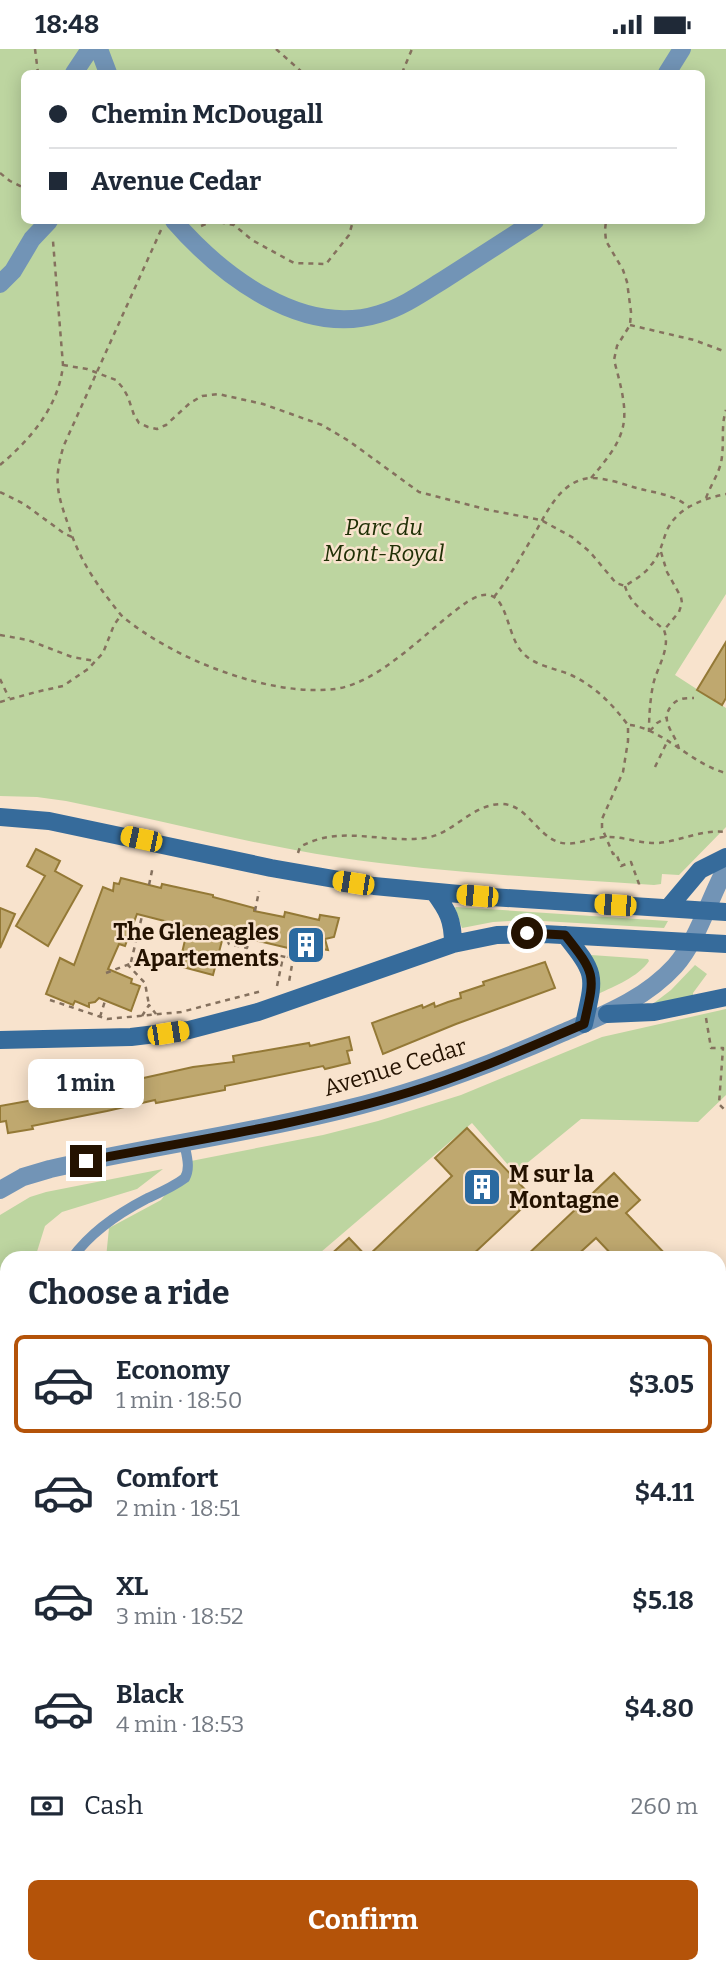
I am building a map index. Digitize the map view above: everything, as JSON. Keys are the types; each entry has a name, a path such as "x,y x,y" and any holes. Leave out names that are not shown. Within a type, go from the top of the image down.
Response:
{"main road":[{"path":"0,817 49,821 334,880 435,892 726,912"},
{"path":"668,908 700,870 726,857"},
{"path":"435,892 450,917 453,944"},
{"path":"0,1040 131,1037 189,1030 258,1012 453,944 482,937 512,934 565,935 726,944"},
{"path":"565,935 586,962 591,974 592,990 584,1024"},
{"path":"607,1014 654,1012 726,997"}],"street":[{"path":"76,70 90,49"},
{"path":"99,49 107,70"},
{"path":"669,70 682,49"},
{"path":"174,226 237,278 277,302 314,316 353,319 377,315 415,297 530,224"},
{"path":"0,284 13,271 32,239 51,227"},
{"name":"Avenue Cedar","path":"0,1189 23,1177 50,1169 342,1110 409,1092 465,1073 607,1014 636,999 680,960 726,868"}],"lane":[{"path":"78,1251 102,1227 123,1212 185,1178 188,1165 184,1142"}],"path":[{"path":"35,49 38,70"},
{"path":"276,49 300,70"},
{"path":"403,70 412,49"},
{"path":"0,173 21,186"},
{"path":"229,224 295,263 326,264 349,235 353,224"},
{"path":"591,478 617,446 624,429 624,403 614,353 630,325 631,312 627,282 606,241 606,224"},
{"path":"174,226 97,371 64,445 57,470 59,498 87,570 121,615 158,642 204,664 248,679 279,686 319,690 349,686 368,676 394,660 475,596 484,594 494,597 503,606 510,630 522,652 531,660 582,681 608,700 628,725 623,772 602,819 602,828 612,855 616,853 621,866 631,862 639,887"},
{"path":"0,465 40,423 61,384 63,365 51,227"},
{"path":"630,325 694,340 726,352"},
{"path":"63,365 97,371 116,380 123,388 139,423 148,427 157,429 166,425 190,403 202,396 218,394 285,411 321,425 349,441 419,492 541,520 572,537 590,552 616,583 625,586"},
{"path":"706,498 720,469 726,410"},
{"path":"494,597 508,579 541,520 560,494 570,486 591,478 608,480 663,493 689,507"},
{"path":"0,492 24,504 72,537"},
{"path":"625,586 650,567 660,551 668,528 678,516 706,498 726,494"},
{"path":"660,551 682,603 664,630"},
{"path":"625,586 633,601 664,630 667,643 653,684 649,732"},
{"path":"0,702 63,686 88,669 103,653 121,615"},
{"path":"0,635 27,640 72,657 95,661"},
{"path":"0,679 10,699"},
{"path":"678,749 678,743 666,718 670,707 677,700 694,698"},
{"path":"649,732 666,718"},
{"path":"628,725 649,732 715,770 726,773"},
{"path":"655,767 667,742"},
{"path":"298,853 300,847 336,835 421,838 438,835 483,807 499,804 519,809 547,835 559,842 573,843 606,837 658,843 698,834 726,832"},
{"path":"149,885 153,866"},
{"path":"255,911 259,891"},
{"path":"129,963 142,916"},
{"path":"227,940 229,944 247,948 250,939"},
{"path":"50,1000 107,1019 181,1012 277,986 290,949"},
{"path":"261,951 293,959 289,982"},
{"path":"106,973 140,960"},
{"path":"129,963 145,983 149,1005 156,1014"},
{"path":"100,1017 106,1001"},
{"path":"142,1016 149,1005"},
{"path":"704,1012 711,1048 723,1048 719,1104 726,1111"}],"green space":[{"name":"Parc du Mont-Royal","path":"0,49 726,49 726,594 675,675 726,708 726,827 679,875 662,874 661,884 654,885 376,863 268,845 37,797 0,796"},
{"path":"456,907 668,921 664,928 525,920 462,928"},
{"path":"591,955 649,961 633,976 598,994 599,974"},
{"path":"695,965 707,974 693,997 654,1003 671,990"},
{"path":"726,1009 726,1095 698,1122 581,1119 515,1173 472,1123 322,1251 107,1251 109,1228 161,1200 191,1161 323,1135 378,1121 461,1095 602,1037"},
{"path":"163,1169 137,1189 62,1212 45,1226 37,1251 0,1251 0,1215 30,1197"}],"building":[{"path":"726,642 726,698 722,705 697,690"},
{"path":"36,849 60,861 55,871 82,886 48,946 16,926 45,876 27,866"},
{"name":"The Gleneagles Apartements","path":"121,878 161,888 162,884 213,895 254,908 254,911 284,917 285,912 319,920 320,915 339,918 334,937 325,939 328,950 302,946 301,951 224,933 213,975 179,966 188,927 137,914 125,946 119,944 108,969 132,979 131,983 140,986 131,1011 99,998 89,1003 89,1007 75,1001 73,1005 46,994 60,958 74,965 103,887 113,891 114,883 119,884"},
{"path":"0,908 15,914 0,948"},
{"path":"545,962 555,988 383,1054 372,1023 422,1005 423,1008 434,1003 435,1007 461,998 460,993 484,985 483,982"},
{"path":"349,1037 352,1050 347,1051 350,1063 225,1086 225,1090 156,1103 155,1100 32,1126 33,1129 8,1133 6,1121 0,1122 0,1106 123,1084 123,1081 193,1067 234,1062 233,1056 309,1043 310,1046"},
{"name":"M sur la Montagne","path":"467,1128 533,1198 476,1251 373,1251 452,1176 435,1158"},
{"name":"M sur la Montagne","path":"614,1173 640,1200 626,1213 662,1251 608,1251 596,1238 582,1251 531,1251"},
{"name":"M sur la Montagne","path":"349,1238 361,1251 335,1251"}],"place":[{"name":"The Gleneagles Apartements","path":"306,945"},
{"name":"M sur la Montagne","path":"482,1187"}],"route":[{"path":"86,1161 321,1115 394,1097 465,1073 584,1024 592,984 586,962 565,935 527,933"}]}
